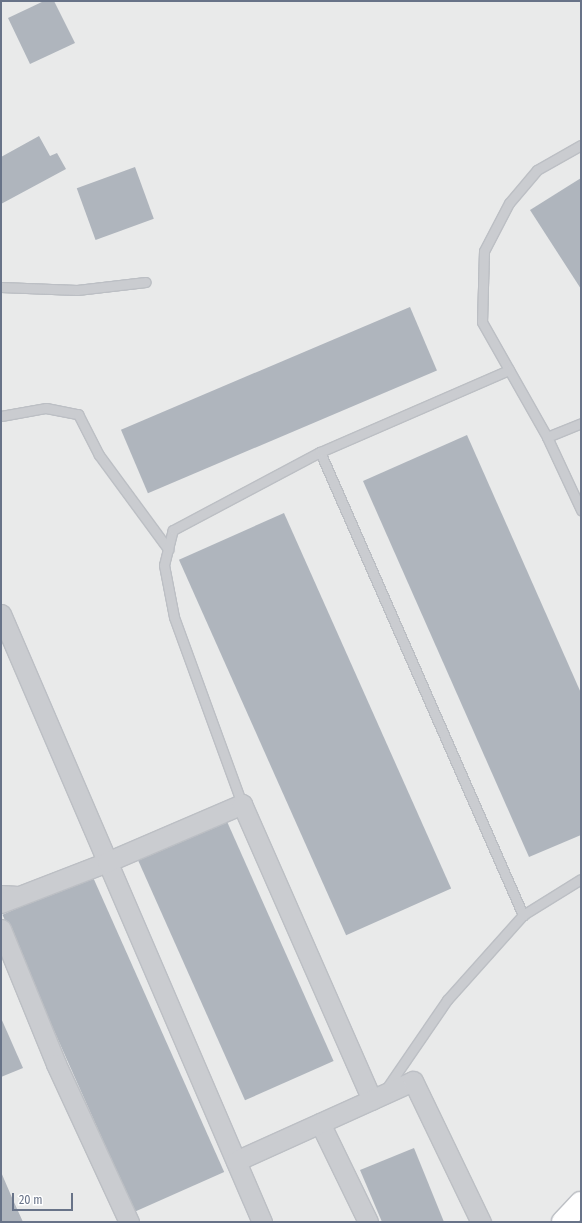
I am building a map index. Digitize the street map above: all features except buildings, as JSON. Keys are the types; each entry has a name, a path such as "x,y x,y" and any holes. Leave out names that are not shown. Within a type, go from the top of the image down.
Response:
{"street":[{"path":"1,614 262,1222"},
{"path":"1,903 108,862 242,804 377,1098"},
{"path":"1,929 56,1064 129,1222"},
{"path":"236,1161 413,1081 481,1222"},
{"path":"320,1123 368,1222"},
{"path":"563,1222 581,1203"}],"lane":[{"path":"581,145 537,170 509,203 484,251 482,322 547,437 581,510"},
{"path":"1,288 77,290 146,282"},
{"path":"242,804 174,617 164,565 173,530 320,452 509,370"},
{"path":"1,416 46,408 78,414 99,455 168,549"},
{"path":"547,437 581,424"},
{"path":"320,452 523,915"},
{"path":"377,1098 447,1000 523,915 572,882 581,878"},
{"path":"1,890 29,892"}],"shaded area":[{"path":"1,1 581,1 581,1222 1,1222"}]}
